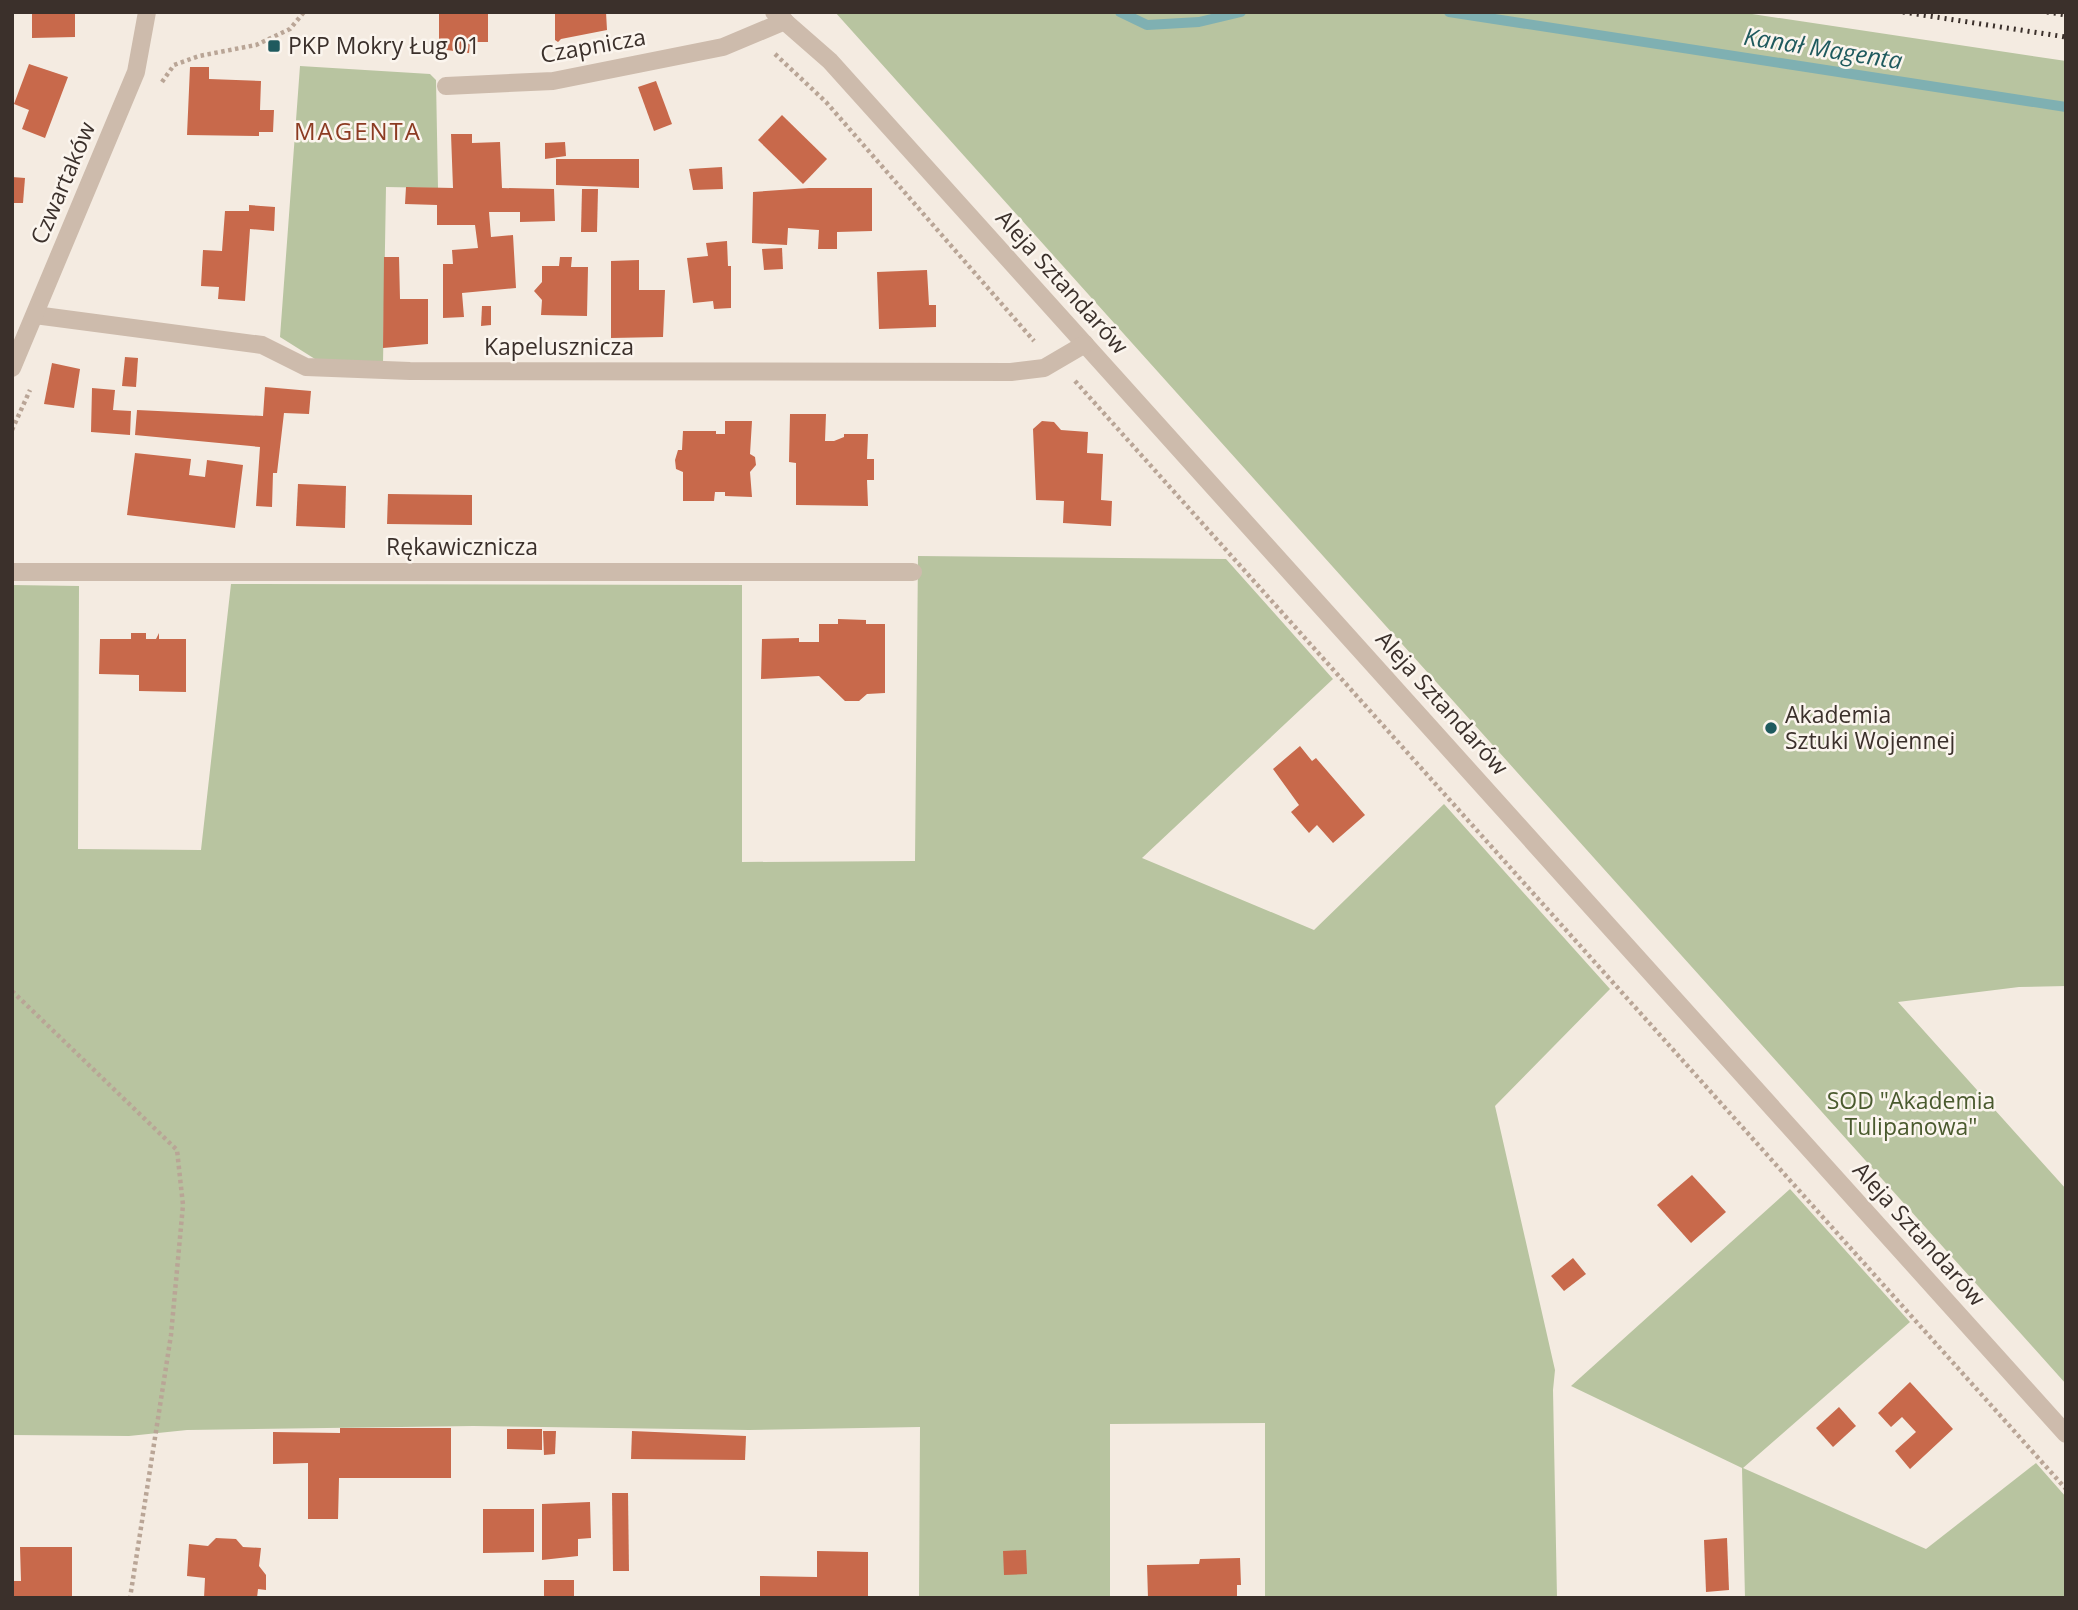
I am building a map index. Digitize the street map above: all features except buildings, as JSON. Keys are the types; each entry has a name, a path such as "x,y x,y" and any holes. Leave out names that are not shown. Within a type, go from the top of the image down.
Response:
{"street":[{"name":"Czwartaków","path":"12,369 18,340 35,315 136,72 147,12"},
{"name":"Czapnicza","path":"446,86 554,81 723,47 780,16"},
{"name":"Aleja Sztandarów","path":"780,16 830,61 2066,1434"},
{"name":"Kapelusznicza","path":"35,315 262,345 306,367 424,371 1011,372 1044,368 1085,344"},
{"name":"Rękawicznicza","path":"12,572 913,572"}],"path":[{"path":"162,82 174,65 199,56 256,45 290,29 304,12"},
{"path":"753,33 826,102 1041,350 1057,360 2066,1489"},
{"path":"12,991 177,1150 183,1205 171,1335 130,1598"}],"green space":[{"name":"Akademia Sztuki Wojennej","path":"835,12 1739,12 2066,61 2066,986 2019,987 1898,1002 2066,1189 2066,1384"},
{"path":"300,66 430,74 436,80 438,188 386,187 383,364 315,359 280,337"},
{"path":"918,556 1226,559 1333,679 1142,858 1314,930 1444,804 1610,989 1495,1106 1555,1370 1553,1390 1557,1598 1265,1598 1265,1423 1110,1424 1110,1598 919,1598 920,1427 749,1430 473,1426 187,1430 129,1436 12,1435 12,585 79,586 78,849 201,850 231,584 742,585 742,862 915,861"},
{"path":"1790,1189 1910,1322 1743,1468 1926,1549 2036,1463 2066,1497 2066,1598 1745,1598 1742,1468 1571,1386"}],"waterway":[{"name":"Kanał Magenta","path":"1120,12 1147,25 1199,22 1241,12"},
{"name":"Kanał Magenta","path":"1449,12 2066,107"}],"railway":[{"path":"1903,12 2066,37"},
{"path":"2047,12 2066,15"}],"place":[{"name":"PKP Mokry Ług 01","path":"274,46"},
{"name":"Akademia Sztuki Wojennej","path":"1771,728"}],"district":[{"name":"MAGENTA","path":"358,132"}],"park label":[{"name":"SOD \"Akademia Tulipanowa\"","path":"1911,1114"}]}
